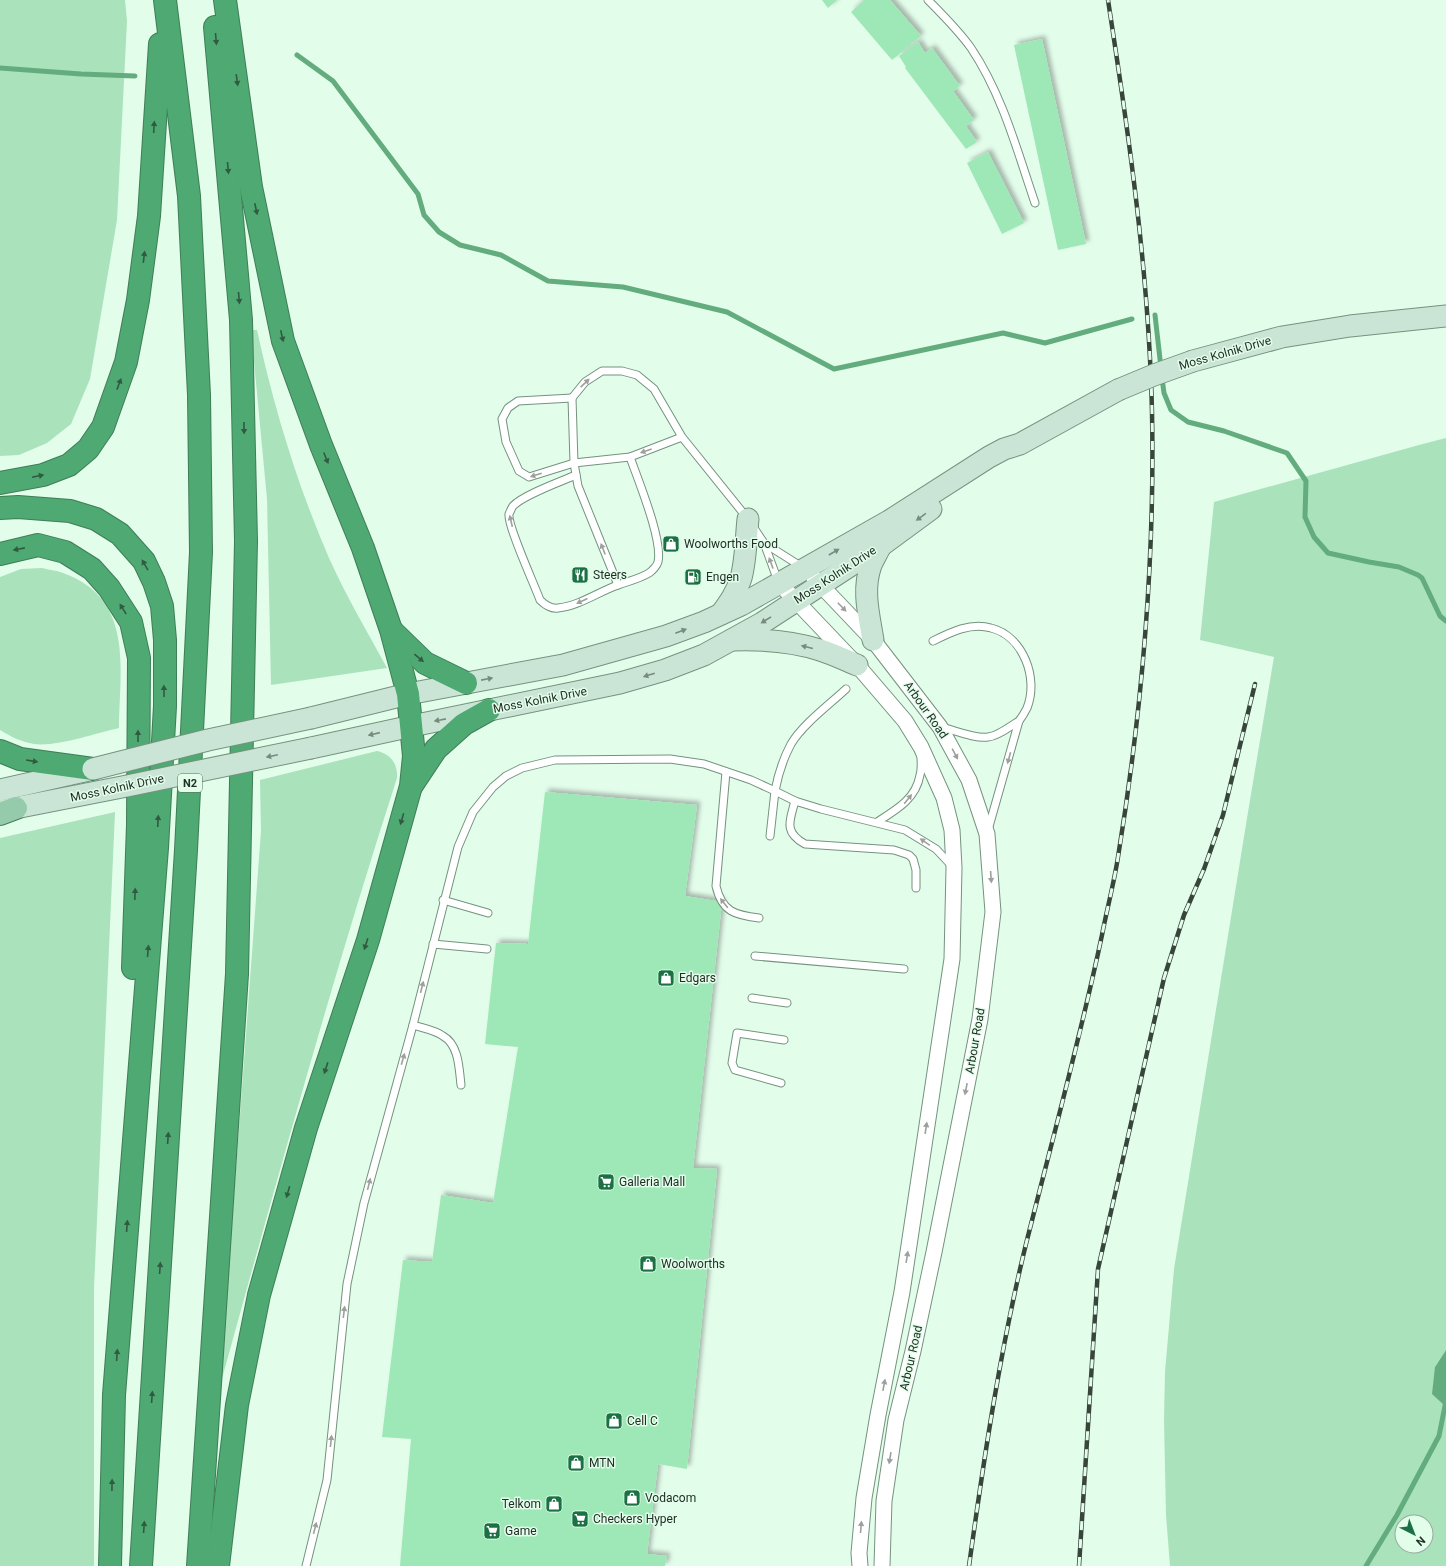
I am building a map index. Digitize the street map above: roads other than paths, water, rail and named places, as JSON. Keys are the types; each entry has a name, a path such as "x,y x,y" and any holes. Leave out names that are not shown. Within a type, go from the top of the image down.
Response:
{"highway":[{"path":"0,483 44,475 69,465 88,449 103,427 126,362 138,300 149,216 164,0"},
{"name":"N2","path":"141,1566 186,850 201,552 199,395 189,196 164,0"},
{"path":"198,1566 237,974 246,541 241,320 212,0"},
{"path":"218,1566 237,1405 259,1295 306,1128 368,940 412,786 414,756 408,694 391,630 363,548 321,445 284,342 251,187 226,0"},
{"path":"0,508 18,507 70,511 96,519 120,534 144,561 154,582 162,606 165,640 165,706 157,848 114,1395 110,1566"},
{"path":"0,554 38,545 65,552 92,569 109,588 131,622 139,658 138,825 133,964 129,1199"},
{"path":"391,630 425,663 438,671 466,683"},
{"path":"412,786 436,749 450,735 464,724 489,710"},
{"path":"0,751 20,759 66,770 93,769"}],"main road":[{"name":"Moss Kolnik Drive","path":"93,769 208,740 311,718 408,694 563,665 666,636 741,605 889,521 989,457 1004,449 1020,444 1118,390 1154,375 1193,361 1282,338 1350,326 1446,316"},
{"name":"Moss Kolnik Drive","path":"5,811 620,683 665,670 704,655 762,623 795,602 882,545 960,488 1009,457 1020,444"},
{"path":"721,614 734,594 741,578 745,556 748,519"},
{"path":"873,640 866,592 867,579 872,564 882,545"},
{"path":"730,640 750,640 795,644 821,651 857,665"},
{"name":"Moss Kolnik Drive","path":"0,790 66,770"}],"street":[{"name":"Arbour Road","path":"805,569 873,640 940,727 968,780 987,834 993,912 980,1018 934,1252 913,1351 896,1420 884,1501 882,1566"},
{"name":"Arbour Road","path":"779,584 857,665 905,721 921,747 945,804 952,830 954,868 952,959 902,1292 878,1415 864,1498 860,1566"},
{"path":"878,1415 896,1420"}],"lane":[{"path":"928,0 970,47 983,68 1002,107 1035,202"},
{"path":"618,585 578,486 574,463 572,398 585,382 602,371 622,371 637,375 654,389 682,437 748,519 764,543 779,584"},
{"path":"572,398 518,402 508,408 502,419 506,442 519,472 529,477 574,463 630,457 682,437"},
{"path":"576,475 523,499 513,506 509,514 510,522 540,600 544,605 557,609 568,606 618,585 637,580 651,572 658,563 659,550 655,529 630,457"},
{"path":"764,543 805,569"},
{"path":"933,641 959,628 991,627 1002,632 1017,644 1029,669 1031,694 1027,708 1019,721 987,834"},
{"path":"770,836 778,776 791,744 804,728 846,689"},
{"path":"940,727 978,737 988,737 998,734 1019,721"},
{"path":"877,822 899,808 909,799 920,775 921,747"},
{"path":"306,1566 327,1480 347,1284 364,1203 413,1025 443,900 458,847 473,812 492,786 506,776 522,768 555,760 670,759 704,764 751,780 794,800 821,809 905,830 922,839 936,849 954,868"},
{"path":"726,772 716,886 720,898 730,910 736,914 758,918"},
{"path":"794,800 788,825 792,835 798,840 804,844 894,850 909,855 913,859 916,870 916,888"},
{"path":"443,900 488,913"},
{"path":"433,944 487,949"},
{"path":"756,956 904,969"},
{"path":"752,998 787,1003"},
{"path":"413,1025 442,1035 448,1039 456,1054 461,1085"},
{"path":"781,1083 735,1070 732,1063 737,1033 784,1040"}],"waterway":[{"path":"297,55 333,81 418,194 424,215 439,232 460,245 501,255 548,281 623,287 727,312 834,369 1003,333 1045,343 1132,319"},
{"path":"0,68 135,76"},
{"path":"1155,315 1161,368"},
{"path":"1162,378 1164,393 1171,410 1188,422 1224,431 1287,453 1306,481 1305,517 1314,537 1328,553 1399,567 1418,575 1422,578 1440,616 1446,621"},
{"path":"1366,1566 1397,1515 1439,1436 1446,1401"}],"railway":[{"path":"969,1566 1000,1364 1008,1324 1026,1244 1066,1090 1102,935 1116,867 1134,746 1145,635 1151,524 1152,412 1150,360 1147,309 1137,205 1108,0"},
{"path":"1079,1566 1098,1269 1164,978 1184,915 1204,869 1223,815 1255,684"}],"place":[{"name":"Woolworths Food","path":"671,544"},
{"name":"Steers","path":"580,575"},
{"name":"Engen","path":"693,577"},
{"name":"Edgars","path":"666,978"},
{"name":"Galleria Mall","path":"606,1182"},
{"name":"Woolworths","path":"648,1264"},
{"name":"Cell C","path":"614,1421"},
{"name":"MTN","path":"576,1463"},
{"name":"Vodacom","path":"632,1498"},
{"name":"Telkom","path":"554,1504"},
{"name":"Checkers Hyper","path":"580,1519"},
{"name":"Game","path":"492,1531"}]}
